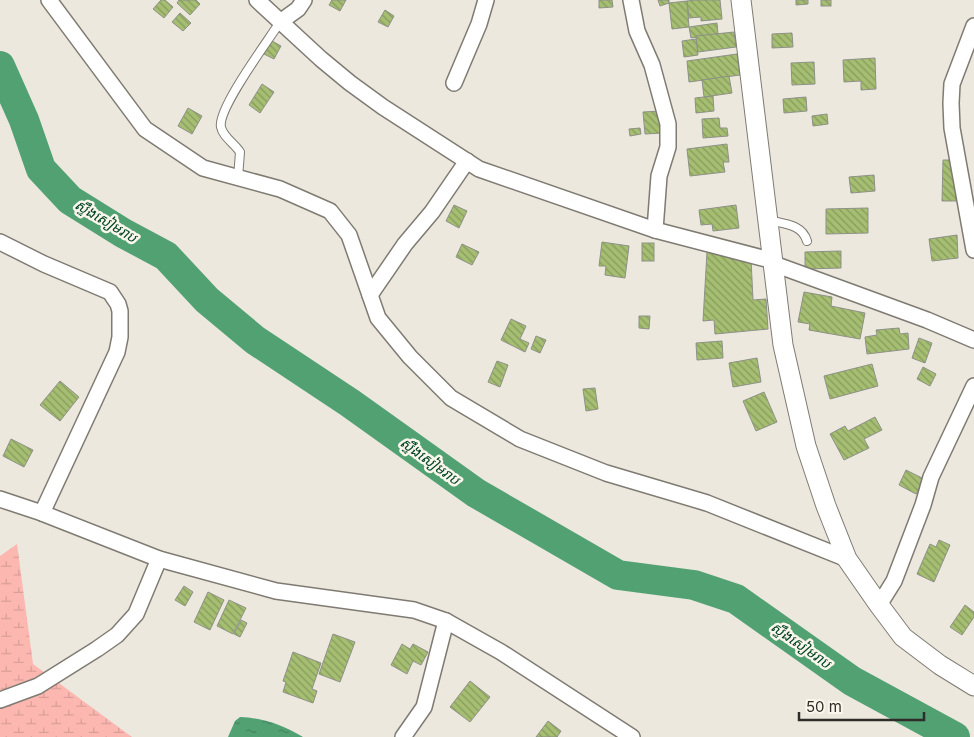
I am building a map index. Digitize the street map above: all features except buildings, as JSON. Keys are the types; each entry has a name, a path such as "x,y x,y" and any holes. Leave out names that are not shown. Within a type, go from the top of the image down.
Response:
{"street":[{"path":"49,0 145,129 203,168 280,189 330,211 349,235 378,318 410,358 451,398 520,439 606,473 707,503 847,558"},
{"path":"258,0 280,22 350,83 382,107 479,169 655,230 774,263 927,320 974,340"},
{"path":"280,22 298,9 304,0"},
{"path":"454,83 479,24 486,0"},
{"path":"631,0 637,31 652,65 668,124 668,147 659,176 655,230"},
{"path":"741,0 783,345 806,446 826,506 847,558 903,637 940,665 974,686"},
{"path":"974,26 952,84 951,103 952,128 974,250"},
{"path":"370,295 405,244 432,212 467,161"},
{"path":"0,242 44,264 110,292 120,310 120,337 117,352 42,513"},
{"path":"879,605 894,582 923,505 931,477 974,386"},
{"path":"0,499 42,513 159,559 276,591 414,610 446,622 501,652 632,737"},
{"path":"0,700 38,686 117,635 136,614 159,559"},
{"path":"403,737 424,707 446,622"}],"lane":[{"path":"238,178 240,152 222,130 220,122 232,97 280,22"},
{"path":"768,220 800,229 805,233 807,241"}],"green space":[{"path":"17,544 33,664 132,737 0,737 0,556"}],"water":[{"path":"240,717 273,723 303,737 228,737 235,721"}],"waterway":[{"name":"ស្ទឹងសៀមរាប","path":"0,66 24,120 41,169 70,200 123,233 166,256 207,300 255,340 350,403 476,493 618,575 694,585 736,599 852,681 955,737"}]}
